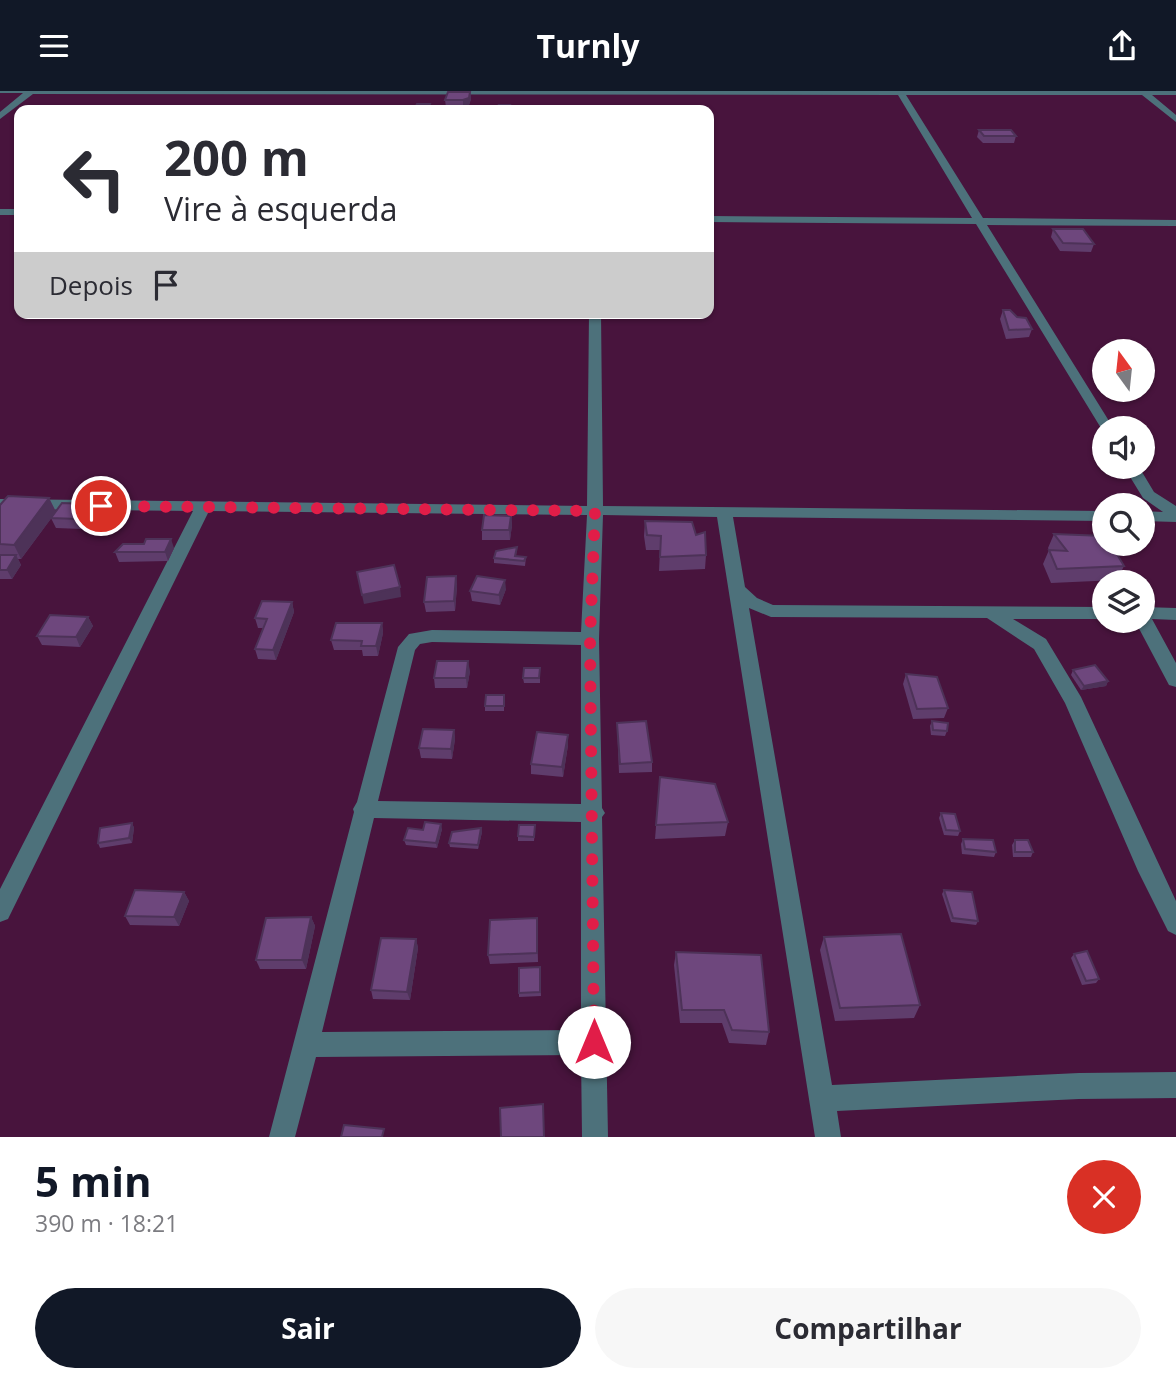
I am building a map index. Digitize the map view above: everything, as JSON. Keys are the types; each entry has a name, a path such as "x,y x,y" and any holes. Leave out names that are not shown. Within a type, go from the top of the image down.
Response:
{"street":[{"path":"0,91 282,92 386,97 1176,93"},
{"path":"0,116 31,91"},
{"path":"1143,92 1176,119"},
{"path":"901,93 1100,416"},
{"path":"714,219 1176,223"},
{"path":"595,319 595,511 590,639 594,813 595,1137"},
{"path":"0,504 1092,516"},
{"path":"1155,505 1176,515"},
{"path":"0,912 203,507"},
{"path":"724,512 828,1137"},
{"path":"1155,516 1176,515"},
{"path":"736,588 751,602 771,611 1092,613"},
{"path":"745,637 771,611"},
{"path":"987,612 1012,624 1040,644 1074,702 1149,871 1176,924"},
{"path":"1040,613 1040,644"},
{"path":"1155,613 1176,614"},
{"path":"1151,633 1176,680"},
{"path":"282,1137 307,1045 363,809 407,647 415,639 432,636 590,639"},
{"path":"363,809 594,813"},
{"path":"307,1045 594,1042"},
{"path":"822,1098 1066,1086 1176,1084"}],"building":[{"path":"448,92 470,92 469,98 463,100 445,100"},
{"path":"979,130 1011,130 1016,136 984,136"},
{"path":"1053,229 1083,229 1094,244 1063,243"},
{"path":"1003,310 1010,310 1017,317 1026,318 1032,329 1009,330"},
{"path":"8,496 49,498 14,545 0,544 0,505"},
{"path":"62,503 88,504 78,519 51,518"},
{"path":"484,515 511,516 509,530 482,530"},
{"path":"645,521 692,522 696,535 705,532 706,555 660,557 661,536 647,535"},
{"path":"1054,534 1092,536 1092,556 1118,556 1124,566 1057,569 1049,550 1067,551"},
{"path":"146,539 171,539 165,552 115,552 123,544 144,544"},
{"path":"517,547 515,556 526,557 524,561 494,558 496,551"},
{"path":"0,555 16,555 7,570 0,570"},
{"path":"394,565 400,587 362,595 357,572"},
{"path":"456,576 454,601 424,602 427,577"},
{"path":"477,576 505,580 499,595 470,591"},
{"path":"262,601 292,602 273,650 255,649 267,619 255,618"},
{"path":"50,615 88,617 76,637 37,636"},
{"path":"336,623 382,623 376,646 361,646 362,641 331,640"},
{"path":"437,661 468,661 466,678 434,678"},
{"path":"1095,665 1108,681 1084,686 1073,670"},
{"path":"524,668 540,668 539,678 523,678"},
{"path":"906,674 937,677 948,708 917,709"},
{"path":"486,695 504,695 504,706 485,706"},
{"path":"646,721 652,762 620,764 617,723"},
{"path":"932,721 948,723 947,731 933,730"},
{"path":"423,729 454,730 451,749 419,748"},
{"path":"537,732 568,735 562,767 531,764"},
{"path":"660,777 715,784 728,822 656,825"},
{"path":"941,813 955,814 960,831 946,830"},
{"path":"425,822 441,824 436,843 404,840 408,828 423,830"},
{"path":"132,823 129,838 98,843 100,828"},
{"path":"519,825 535,825 534,837 518,836"},
{"path":"481,828 478,845 449,843 452,832"},
{"path":"963,839 993,840 996,852 965,849"},
{"path":"1015,840 1028,840 1033,852 1015,852"},
{"path":"135,890 184,892 174,917 125,916"},
{"path":"944,890 972,892 978,921 953,918"},
{"path":"311,917 302,960 256,960 266,918"},
{"path":"537,918 537,953 488,955 490,920"},
{"path":"901,934 920,1005 840,1008 824,937"},
{"path":"381,938 416,939 407,992 371,990"},
{"path":"1087,951 1099,979 1086,981 1074,954"},
{"path":"676,952 761,955 769,1032 732,1030 724,1010 682,1010"},
{"path":"540,967 540,992 519,993 519,968"},
{"path":"543,1104 544,1137 501,1137 500,1108"},
{"path":"344,1125 384,1129 382,1137 341,1137"}],"route":[{"path":"101,506 595,511 590,639 594,813 594,1042"}]}
